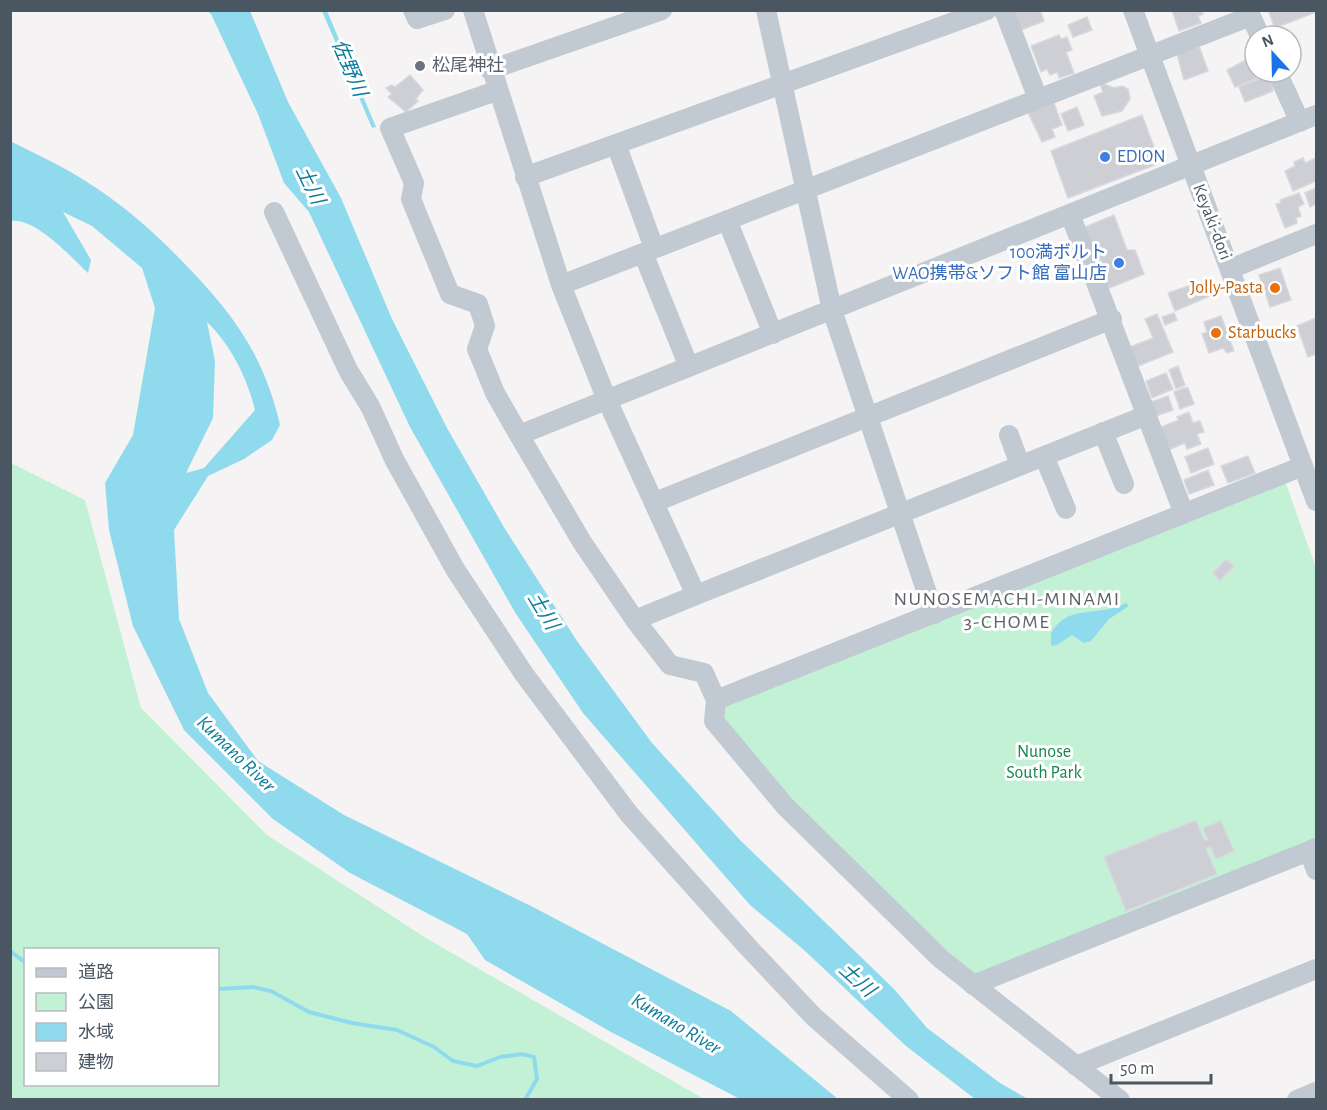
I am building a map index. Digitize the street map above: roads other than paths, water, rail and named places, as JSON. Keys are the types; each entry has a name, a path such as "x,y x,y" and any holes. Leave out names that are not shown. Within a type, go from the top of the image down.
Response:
{"street":[{"path":"413,10 417,19 445,10"},
{"path":"473,10 496,91 561,285 607,400 696,595"},
{"path":"490,70 662,10"},
{"path":"766,10 832,310 934,614"},
{"path":"525,177 987,10"},
{"path":"1004,10 1038,99"},
{"name":"Keyaki-dori","path":"1133,10 1317,501"},
{"path":"561,285 1150,56 1250,13"},
{"path":"519,435 1308,118 1284,84"},
{"path":"496,91 390,128 414,183 411,199 450,294 478,304 485,326 477,349 495,393 582,542 635,620 670,665 704,673 716,700 714,721 776,789 973,985 1120,1100"},
{"path":"616,144 649,251 689,367"},
{"path":"274,212 348,370 371,408 400,470 455,569 524,674 629,814 747,946 814,1017 909,1100"},
{"path":"1070,214 1112,319 1184,514"},
{"path":"727,220 773,334"},
{"path":"1230,269 1317,234"},
{"path":"655,502 1112,319"},
{"path":"635,620 1147,415"},
{"path":"1103,432 1124,484"},
{"path":"1009,435 1020,465"},
{"path":"1044,456 1066,509"},
{"path":"716,700 1304,466"},
{"path":"973,985 1285,856 1313,850 1317,870"},
{"path":"1076,1066 1317,969"},
{"path":"1297,1100 1317,1092"}],"water":[{"name":"土川","path":"207,11 250,11 288,102 341,198 392,319 447,428 505,529 577,641 652,743 740,840 894,989 927,1028 1000,1083 1028,1099 975,1099 906,1046 804,950 750,905 583,713 516,614 410,427 309,212 284,183 258,114 211,14"},
{"name":"佐野川","path":"322,11 327,11 376,127 372,128"},
{"name":"Kumano River","path":"10,141 59,165 100,190 159,238 199,279 230,316 255,355 265,376 280,425 272,440 244,459 208,476 174,530 179,619 208,693 258,761 344,815 533,907 731,1011 838,1099 740,1099 611,1032 485,960 467,934 350,873 273,819 184,730 133,626 109,530 105,483 133,435 155,308 142,268 92,226 63,212 91,260 88,273 42,232 31,225 11,221","holes":["207,322 216,331 237,363 248,386 255,410 204,468 186,473 213,418 215,361"]},
{"path":"1126,603 1129,606 1109,619 1091,641 1084,643 1072,635 1057,645 1051,646 1051,633 1066,618"}],"waterway":[{"path":"10,951 24,962"},
{"path":"219,989 253,987 271,991 309,1012 352,1023 397,1030 434,1047 453,1061 477,1066 500,1057 522,1054 534,1057 537,1079 525,1100"}],"place":[{"name":"松尾神社","path":"420,66"},
{"name":"EDION","path":"1105,157"},
{"name":"100満ボルト WAO携帯&ソフト館 富山店","path":"1119,263"},
{"name":"Jolly-Pasta","path":"1275,288"},
{"name":"Starbucks","path":"1216,333"}],"district":[{"name":"NUNOSEMACHI-MINAMI 3-CHOME","path":"1007,610"}],"park label":[{"name":"Nunose South Park","path":"1044,762"}]}
